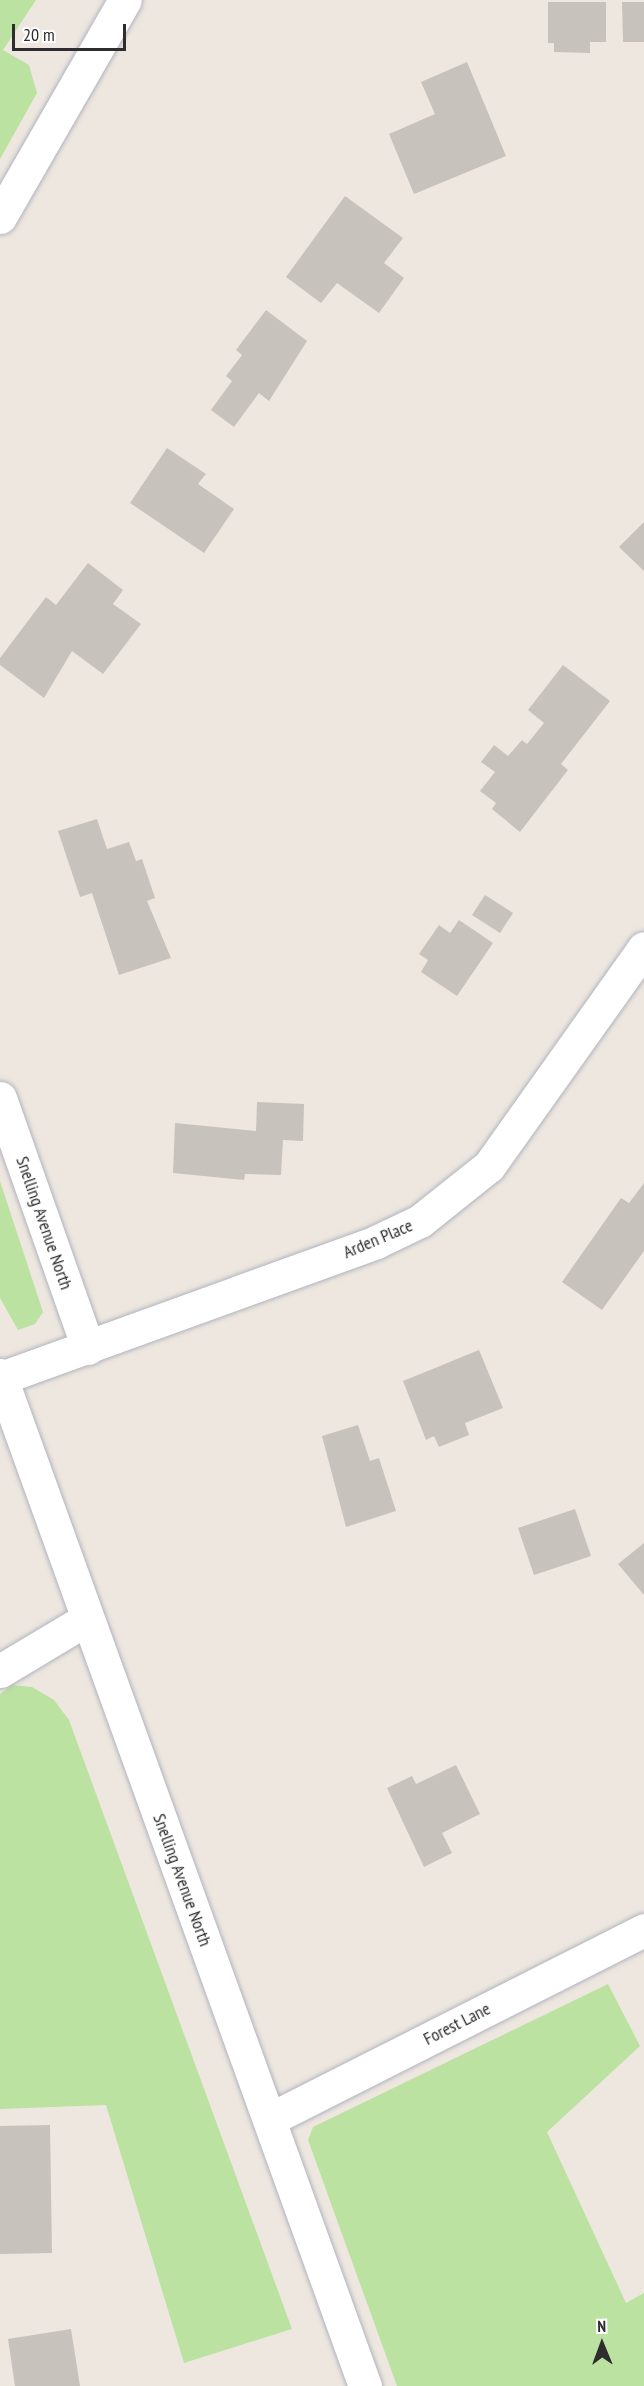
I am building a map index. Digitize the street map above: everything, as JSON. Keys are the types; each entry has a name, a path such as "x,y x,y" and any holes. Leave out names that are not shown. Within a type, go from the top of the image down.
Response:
{"street":[{"path":"0,217 125,0"},
{"name":"Arden Place","path":"1,1377 88,1348 420,1221 489,1166 644,948"},
{"name":"Snelling Avenue North","path":"0,1098 88,1348"},
{"name":"Snelling Avenue North","path":"1,1377 270,2119 364,2386"},
{"path":"0,1671 87,1619"},
{"name":"Forest Lane","path":"270,2119 644,1930"}],"green space":[{"path":"0,0 36,0 3,50 29,65 37,93 0,159"},
{"path":"0,1181 43,1312 35,1324 18,1330 0,1298"},
{"path":"12,1685 32,1687 54,1700 69,1720 292,2329 184,2363 106,2105 0,2109 0,1694"},
{"path":"608,1984 640,2046 547,2132 626,2303 644,2293 644,2386 397,2386 308,2140 313,2127"}],"building":[{"path":"548,2 606,2 606,42 590,42 590,53 554,52 554,43 548,43"},
{"path":"622,2 644,2 644,42 623,42"},
{"path":"467,62 506,156 414,194 389,134 435,114 421,82"},
{"path":"345,196 403,238 384,263 404,278 379,313 337,283 321,303 286,277"},
{"path":"266,310 307,341 269,401 259,393 234,427 211,410 232,381 226,376 242,355 236,350"},
{"path":"167,448 206,474 198,484 234,509 204,553 130,503"},
{"path":"644,522 644,571 619,547"},
{"path":"88,563 123,590 113,604 141,624 103,674 72,651 44,698 0,665 0,658 46,597 56,605"},
{"path":"563,665 610,701 561,764 568,770 520,832 492,809 496,803 480,791 495,772 481,762 494,745 508,756 522,740 527,744 544,723 528,710"},
{"path":"97,819 107,849 129,842 136,861 142,859 155,898 147,901 171,958 119,975 92,893 80,897 58,831"},
{"path":"485,895 513,913 500,933 472,915"},
{"path":"459,920 493,943 457,996 421,972 428,960 419,954 439,925 450,933"},
{"path":"257,1102 304,1104 303,1141 283,1140 281,1175 245,1174 244,1180 173,1173 175,1123 256,1131"},
{"path":"644,1183 644,1251 602,1310 562,1282 621,1198 629,1203"},
{"path":"479,1350 503,1408 465,1423 469,1435 439,1447 434,1436 426,1440 403,1381"},
{"path":"358,1425 370,1461 379,1458 396,1511 346,1527 322,1436"},
{"path":"575,1509 591,1556 534,1575 518,1528"},
{"path":"644,1543 644,1595 618,1564"},
{"path":"456,1765 480,1814 442,1833 452,1853 424,1867 387,1788 412,1776 416,1784"},
{"path":"50,2125 52,2253 0,2254 0,2126"},
{"path":"71,2329 80,2386 15,2386 8,2339"}]}
